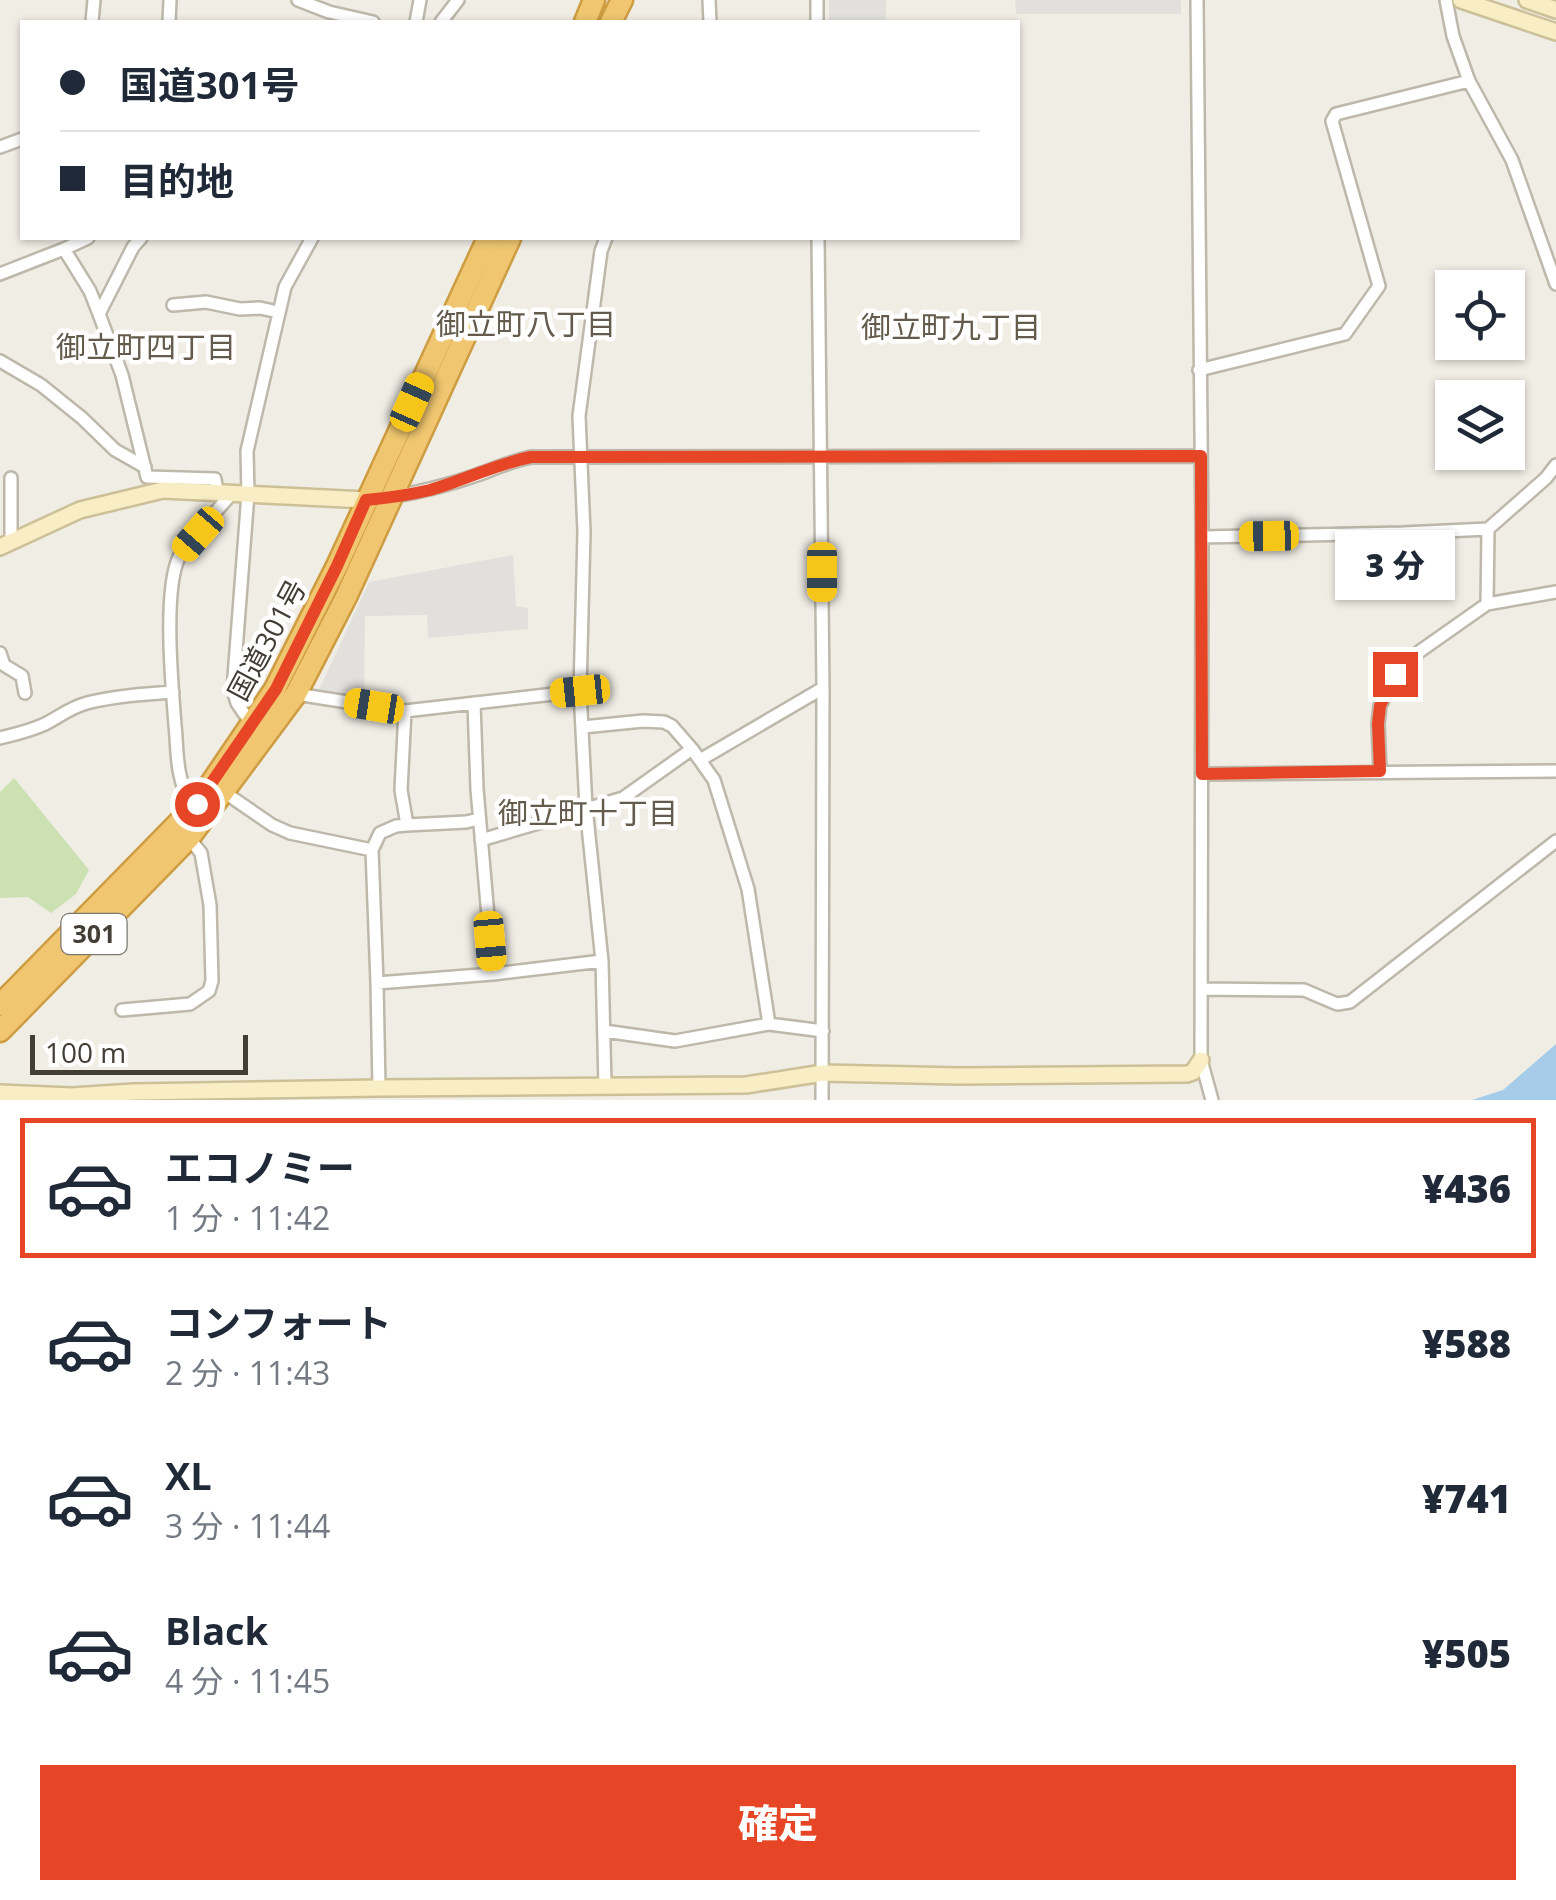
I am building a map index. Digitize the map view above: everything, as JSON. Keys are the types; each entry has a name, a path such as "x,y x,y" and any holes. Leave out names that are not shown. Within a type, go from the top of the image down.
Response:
{"highway":[{"name":"国道301号","path":"0,1006 197,804 276,689 487,240"},
{"name":"国道301号","path":"0,1031 188,838 296,694 346,597 509,240"}],"street":[{"path":"298,0 327,17 355,20"},
{"path":"443,20 458,0"},
{"path":"1198,0 1201,1060 1212,1100"},
{"path":"1446,0 1468,81 1512,160 1556,284"},
{"path":"1461,0 1556,32"},
{"path":"1527,0 1556,10"},
{"path":"1200,370 1344,334 1379,286 1332,122 1336,114 1468,81"},
{"path":"0,274 84,240"},
{"path":"99,314 139,240"},
{"path":"252,725 236,704 233,690 233,493 248,451 284,288 311,240"},
{"path":"604,1086 602,962 586,807 580,691 584,532 580,416 605,240"},
{"path":"818,240 822,1100"},
{"path":"64,249 90,291 122,376 147,477 215,479 233,493"},
{"path":"173,305 206,302 278,312"},
{"path":"0,361 82,418 115,450 145,467"},
{"path":"10,478 6,545 80,510 163,490 390,498 429,490 531,457 1201,456"},
{"path":"1202,537 1488,529 1556,465"},
{"path":"197,804 186,794 181,781 170,647 175,569 180,554 233,493"},
{"path":"1487,604 1488,529"},
{"path":"1380,771 1380,706 1406,660 1487,604 1556,592"},
{"path":"0,653 4,665 22,676 25,693"},
{"path":"481,840 623,798 822,688"},
{"path":"296,694 405,711 580,691"},
{"path":"0,738 27,732 87,703 173,692"},
{"path":"474,703 492,974"},
{"path":"405,711 401,790 406,826"},
{"path":"583,727 664,722 672,726 714,780 748,890 769,1024"},
{"path":"1202,774 1556,771"},
{"path":"224,792 290,834 372,850"},
{"path":"379,1088 372,850 380,833 396,826 479,819"},
{"path":"122,1010 190,1004 208,991 212,981 210,905 201,853 188,838"},
{"path":"1202,988 1304,990 1338,1004 1350,1002 1556,841"},
{"path":"377,983 602,962"},
{"path":"604,1031 675,1040 769,1024 822,1031"},
{"path":"0,1092 71,1096 240,1095 379,1088 746,1084 822,1073 1186,1074 1193,1072 1201,1060"}],"green space":[{"path":"14,778 89,870 76,894 51,913 28,897 0,898 0,792"}],"shaded area":[{"path":"829,0 886,0 886,20 829,20"},
{"path":"1015,0 1181,0 1181,14 1016,14"},
{"path":"513,555 516,606 528,608 528,629 428,638 427,615 365,616 364,699 318,692 369,582"}],"water":[{"path":"1556,1044 1556,1100 1472,1100 1503,1090"}],"district":[{"name":"御立町八丁目","path":"526,325"},
{"name":"御立町九丁目","path":"951,328"},
{"name":"御立町四丁目","path":"146,348"},
{"name":"御立町十丁目","path":"588,814"}],"route":[{"path":"197,804 276,689 366,500 429,490 531,457 1201,456 1202,774 1380,771 1380,706 1395,674"}]}
